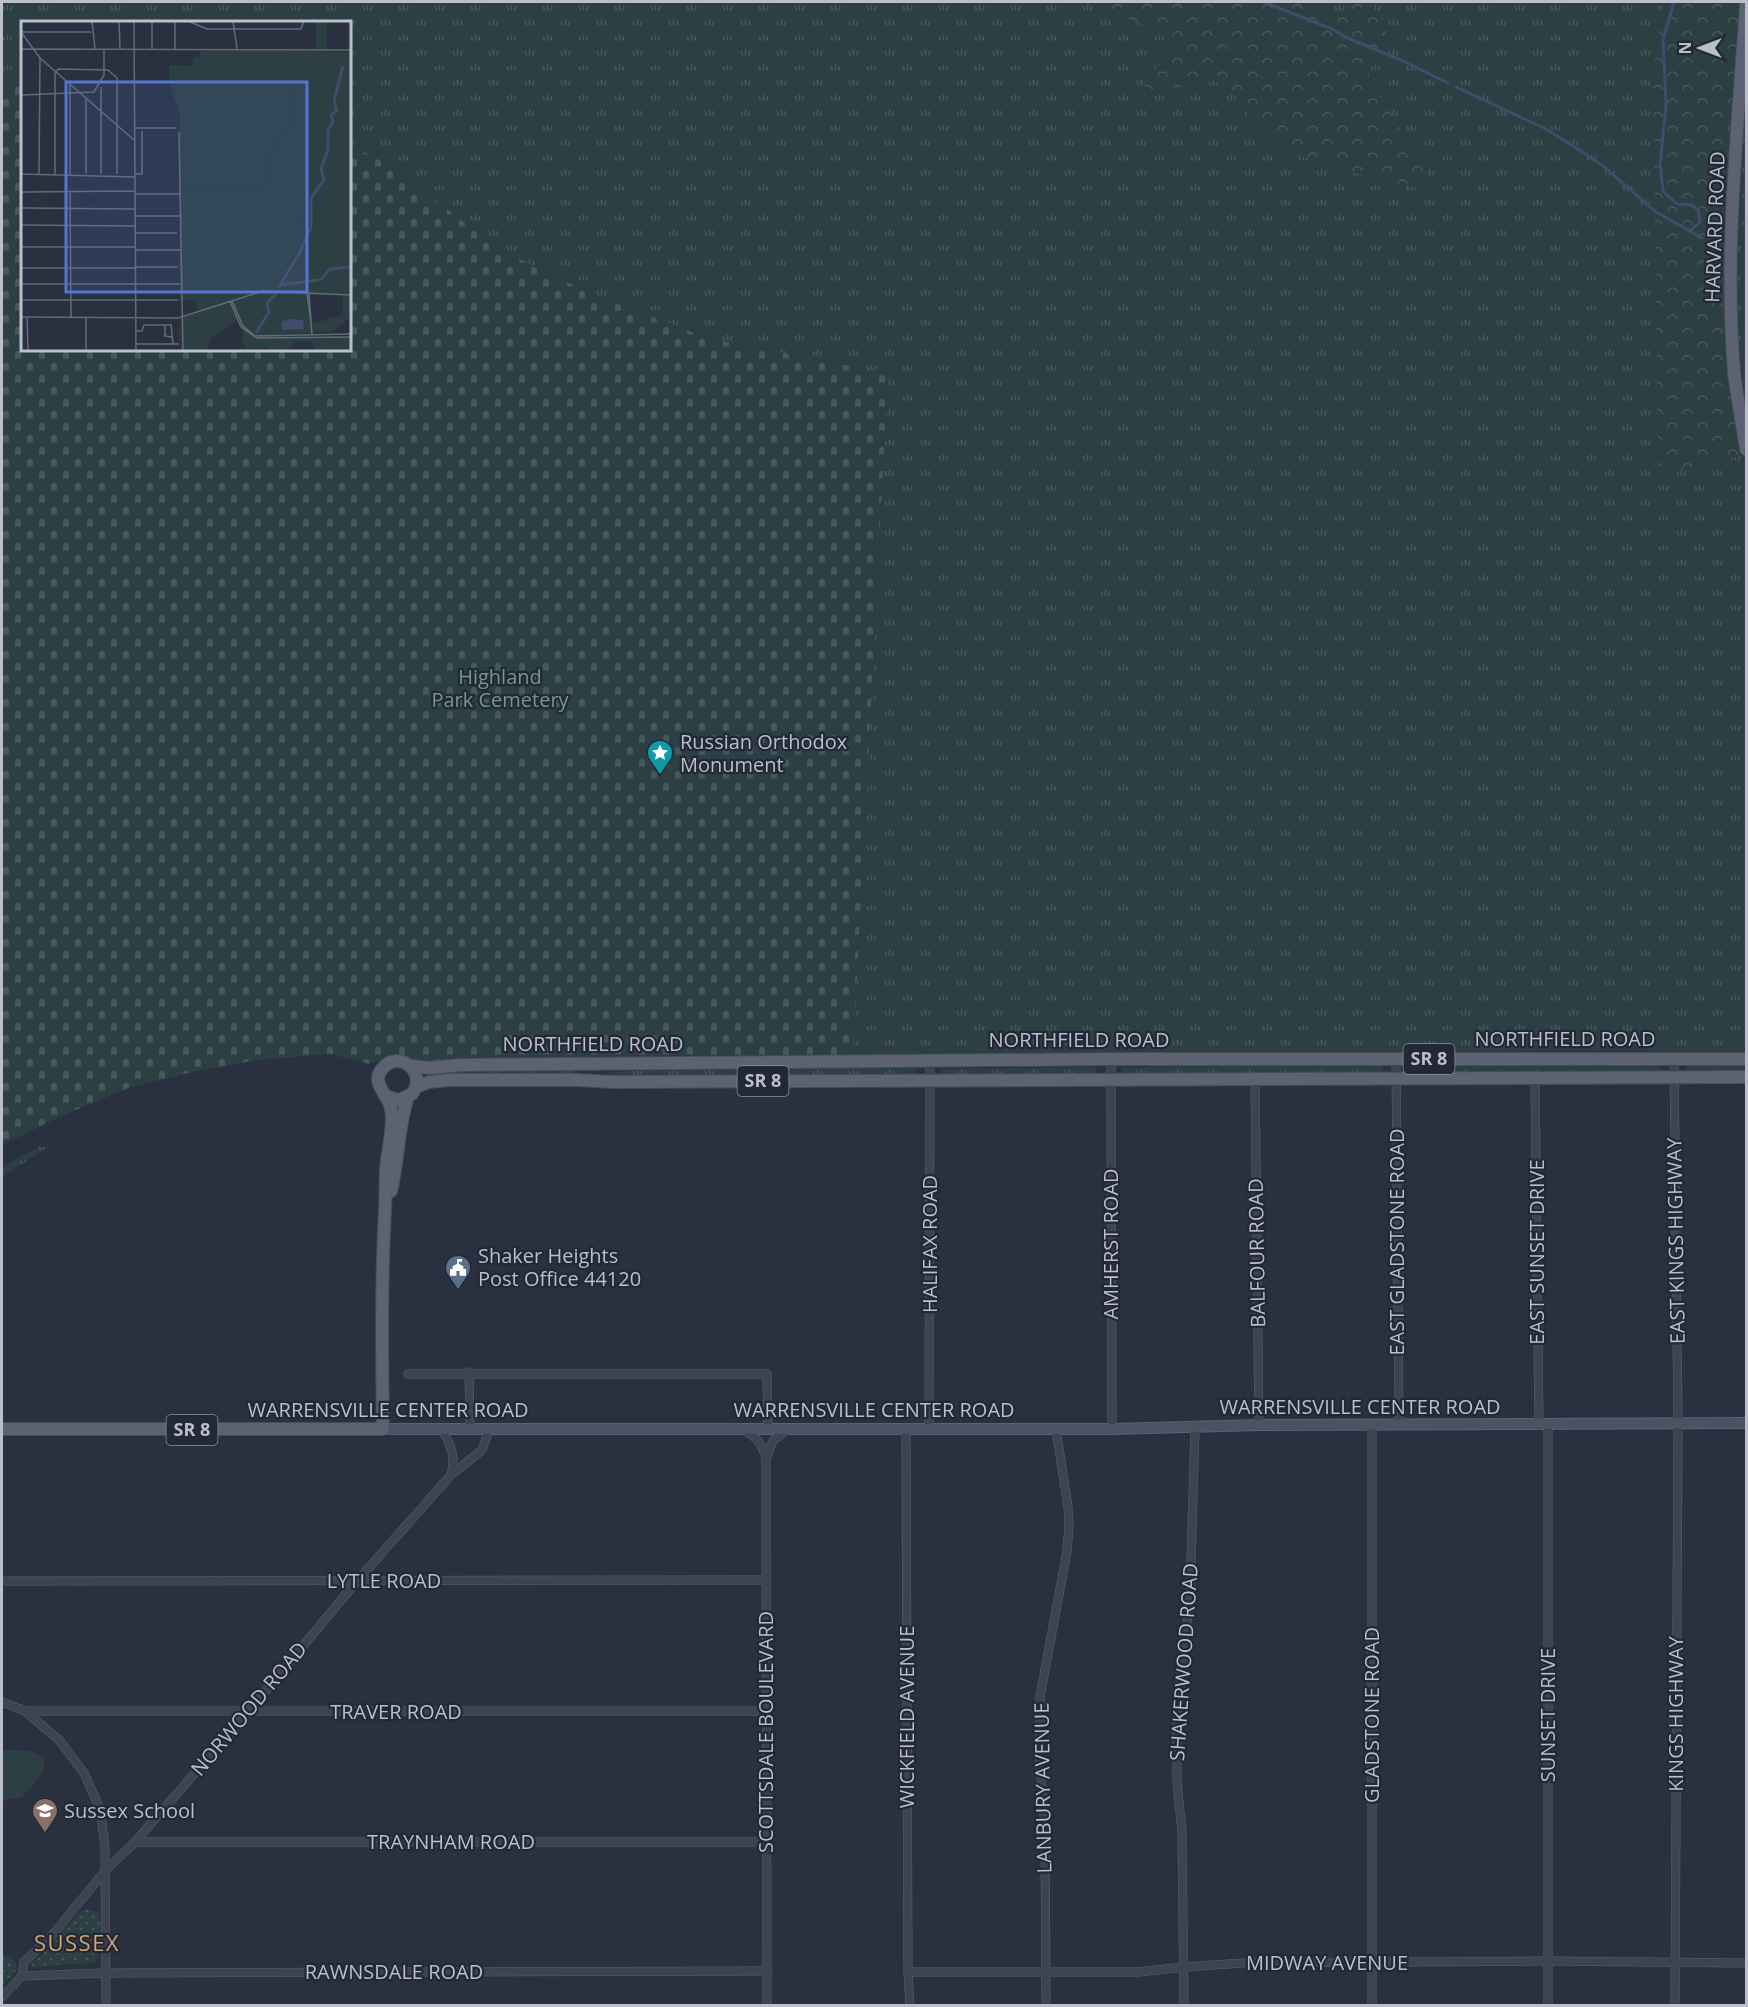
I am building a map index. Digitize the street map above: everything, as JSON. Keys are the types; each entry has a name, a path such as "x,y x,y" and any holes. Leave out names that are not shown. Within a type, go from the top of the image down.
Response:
{"main road":[{"name":"HARVARD ROAD","path":"1746,5 1730,280 1735,373 1746,448"},
{"name":"NORTHFIELD ROAD","path":"412,1066 430,1068 461,1065 1111,1059 1746,1059"},
{"name":"SR 8","path":"383,1429 382,1268 386,1168 392,1110 379,1086 378,1077 381,1070 390,1062 405,1062 412,1066"},
{"path":"385,1096 399,1100 412,1092 417,1078 412,1066"},
{"name":"NORTHFIELD ROAD","path":"412,1092 429,1082 448,1080 613,1082 1746,1077"},
{"name":"SR 8","path":"385,1212 396,1170 402,1114 412,1092"},
{"name":"WARRENSVILLE CENTER ROAD","path":"2,1429 1112,1429 1259,1425 1746,1423"}],"street":[{"name":"AMHERST ROAD","path":"1111,1059 1112,1429"},
{"name":"EAST KINGS HIGHWAY","path":"1674,1059 1678,1424"},
{"name":"HALIFAX ROAD","path":"929,1429 930,1060"},
{"name":"EAST GLADSTONE ROAD","path":"1396,1060 1399,1425"},
{"name":"EAST SUNSET DRIVE","path":"1535,1079 1543,1425"},
{"name":"BALFOUR ROAD","path":"1255,1080 1259,1425"},
{"name":"WARRENSVILLE CENTER ROAD","path":"408,1374 469,1372 767,1374 768,1430"},
{"path":"469,1372 470,1429"},
{"name":"KINGS HIGHWAY","path":"1675,2006 1678,1424"},
{"name":"GLADSTONE ROAD","path":"1372,1425 1372,2006"},
{"name":"SUNSET DRIVE","path":"1543,1425 1548,2006"},
{"name":"SHAKERWOOD ROAD","path":"1184,2006 1182,1833 1177,1781 1177,1718 1190,1597 1195,1427"},
{"path":"442,1429 453,1451 454,1462 451,1475"},
{"path":"766,1458 773,1441 787,1429"},
{"name":"WICKFIELD AVENUE","path":"906,1429 910,2006"},
{"name":"LANBURY AVENUE","path":"1046,2006 1045,1832 1040,1762 1040,1697 1067,1551 1069,1525 1056,1429"},
{"name":"NORWOOD ROAD","path":"2,1997 22,1976 24,1962 54,1933 106,1870 135,1842 248,1712 357,1581 451,1475 482,1450 489,1430"},
{"path":"744,1430 759,1441 766,1458"},
{"name":"SCOTTSDALE BOULEVARD","path":"766,1458 766,2006"},
{"name":"LYTLE ROAD","path":"2,1581 766,1580"},
{"path":"2,1702 25,1711 59,1740 84,1773 100,1809 106,1870 106,2006"},
{"name":"TRAVER ROAD","path":"25,1711 767,1711"},
{"name":"TRAYNHAM ROAD","path":"135,1842 767,1842"},
{"name":"MIDWAY AVENUE","path":"908,1972 1139,1972 1243,1963 1548,1961 1746,1963"},
{"name":"RAWNSDALE ROAD","path":"22,1976 106,1973 767,1971"}],"green space":[{"path":"2,2 1719,2 1686,469 1746,454 1746,1059 1658,1064 1662,1070 1658,1072 1410,1074 1407,1072 1407,1067 1411,1065 1644,1064 1645,1051 853,1055 888,373 711,339 596,296 500,250 391,166 351,146 351,21 21,21 21,87 2,85"},
{"path":"1074,2 1302,2 1321,13 1345,15 1351,2 1371,2 1390,40 1368,71 1384,106 1420,158 1428,178 1420,189 1342,170 1291,153 1257,128 1235,94 1211,79 1182,87 1148,90 1142,79 1168,59 1175,41 1107,8"},
{"path":"1661,2 1746,2 1746,229 1733,226 1730,280 1746,454 1686,469 1658,466 1653,76"},
{"name":"Highland Park Cemetery","path":"2,85 21,87 21,351 351,351 351,146 391,166 500,250 596,296 711,339 888,373 853,1055 600,1056 427,1065 397,1056 369,1064 330,1054 258,1060 192,1072 128,1088 59,1117 2,1145"},
{"path":"1732,226 1746,229 1746,449 1735,373"},
{"path":"1746,1064 1746,1072 1688,1073 1685,1071 1688,1065"},
{"path":"1380,1065 1384,1069 1380,1073 1122,1073 1122,1067"},
{"path":"916,1067 916,1074 608,1076 607,1073 658,1068"},
{"path":"1096,1068 1094,1074 941,1074 941,1069"},
{"path":"578,1069 578,1075 443,1075 443,1071"},
{"path":"38,1147 48,1147 2,1177 2,1167"},
{"path":"2,1751 30,1751 43,1757 44,1763 38,1779 22,1797 2,1801"},
{"path":"86,1909 98,1912 101,1925 100,1952 94,1963 32,1968 31,1963 79,1913"},
{"path":"2,1955 8,1955 17,1964 15,1972 2,1985"}],"waterway":[{"path":"1264,2 1332,29 1448,83"},
{"path":"1674,2 1663,40 1666,104 1660,165 1663,191 1677,204 1692,205 1698,210 1700,222 1690,231"},
{"path":"1456,87 1544,128 1603,166 1656,212 1702,238"}],"place":[{"name":"Russian Orthodox Monument","path":"660,776"},
{"name":"Shaker Heights Post Office 44120","path":"458,1291"},
{"name":"Sussex School","path":"45,1834"}],"district":[{"name":"SUSSEX","path":"77,1943"}]}
